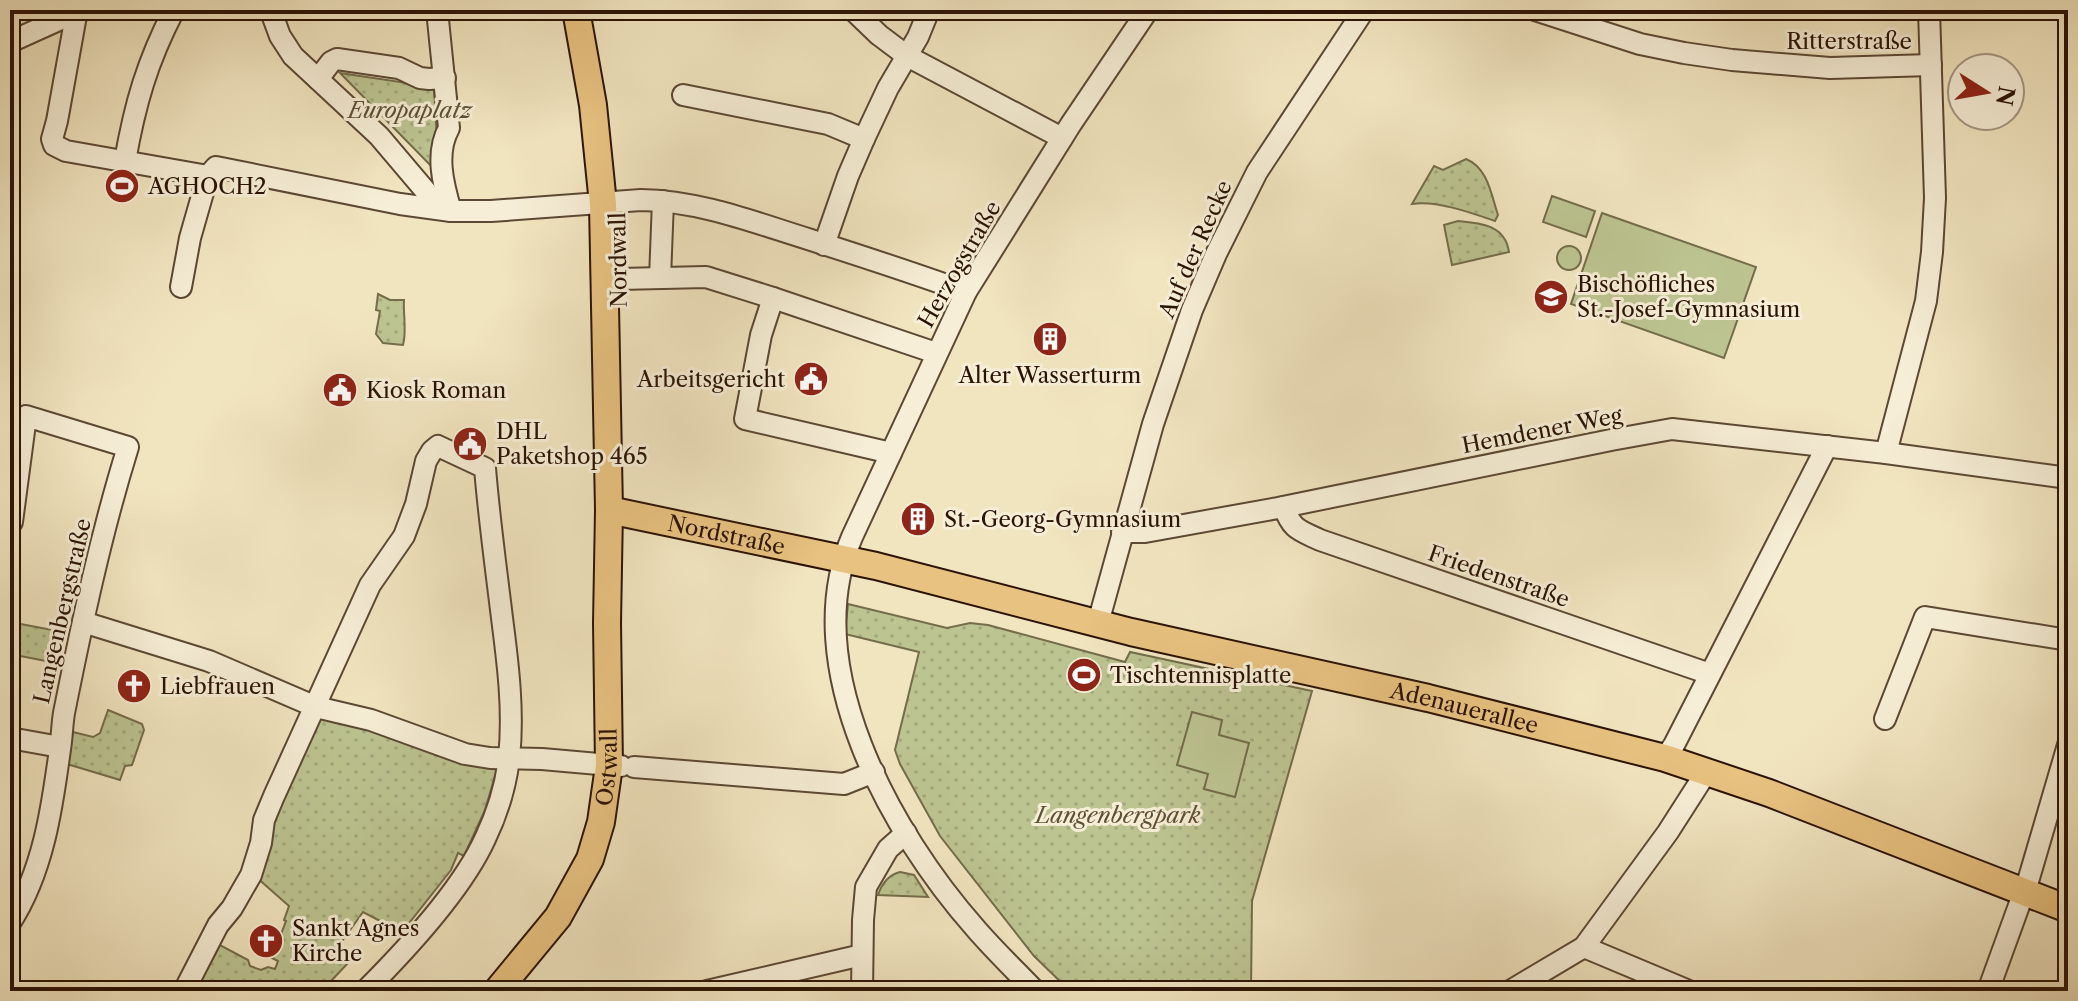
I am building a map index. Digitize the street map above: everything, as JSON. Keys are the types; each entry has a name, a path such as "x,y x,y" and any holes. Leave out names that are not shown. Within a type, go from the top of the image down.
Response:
{"main road":[{"name":"Nordwall","path":"576,10 610,203 619,279 615,510"},
{"name":"Nordwall","path":"589,10 613,144 610,203 615,510"},
{"name":"Nordstraße","path":"615,510 843,559"},
{"name":"Ostwall","path":"514,991 585,900 613,835 621,766 607,623 615,510"},
{"name":"Adenauerallee","path":"843,559 1098,623 1428,698 1665,758 1832,817 2068,909"},
{"name":"Ostwall","path":"497,991 558,917 580,881 597,842 604,803 621,766"}],"street":[{"path":"10,42 61,19 70,10"},
{"path":"77,10 52,139 54,145 66,151 451,211 663,201 711,209 966,292"},
{"path":"125,161 144,75 174,10"},
{"path":"272,10 276,26 293,56 379,136 429,195 451,211"},
{"path":"437,10 449,128 441,142 442,165 444,188 451,211"},
{"path":"853,10 907,56 1062,138"},
{"path":"824,245 864,139 929,10"},
{"name":"Herzogstraße","path":"1035,991 975,928 917,851 874,772 848,708 839,669 835,619 839,578 843,559 966,292 1062,138 1148,10"},
{"name":"Auf der Recke","path":"1122,532 1164,390 1192,310 1216,254 1257,172 1364,10"},
{"name":"Ritterstraße","path":"1535,10 1593,20 1640,44 1684,53 1830,68 1931,65"},
{"path":"1886,453 1926,301 1932,252 1935,198 1929,10"},
{"path":"318,79 337,59 399,68 420,78 445,78"},
{"path":"683,95 828,124 864,139"},
{"path":"181,287 190,238 212,172"},
{"path":"660,278 663,201"},
{"path":"619,279 706,277 936,353"},
{"path":"773,298 761,335 745,419 891,453"},
{"name":"Langenbergstraße","path":"10,923 37,867 46,831 63,717 83,622 128,447 26,416 12,522"},
{"name":"Hemdener Weg","path":"1122,532 1145,532 1284,507 1672,429 1886,453 2068,478"},
{"path":"184,991 218,925 251,875 264,820 370,585 404,536 416,504 426,461 438,446 485,468 507,658 509,758 500,801 475,858 438,910 365,991"},
{"path":"1665,758 1827,446"},
{"name":"Friedenstraße","path":"1284,507 1295,527 1320,540 1710,674"},
{"path":"1098,623 1122,532"},
{"path":"1885,719 1925,617 2068,640"},
{"path":"83,622 209,661 316,707 371,720 465,754 844,784 874,772"},
{"path":"10,738 60,747"},
{"path":"1988,991 2025,892 2068,745"},
{"path":"1510,991 1584,947 1668,832 1707,771"},
{"path":"862,991 866,887 888,849 906,833"},
{"path":"873,873 917,851"},
{"path":"1584,947 1689,991"},
{"path":"707,991 862,955"}],"green space":[{"name":"Europaplatz","path":"340,73 434,87 439,174"},
{"path":"1466,159 1479,169 1488,182 1498,215 1495,221 1443,206 1412,204 1434,166 1443,170"},
{"path":"1552,196 1595,211 1586,237 1543,222"},
{"path":"1602,213 1756,267 1724,358 1571,304"},
{"path":"1458,221 1491,227 1503,236 1509,252 1452,265 1444,225"},
{"path":"1569,246 1578,249 1581,258 1578,267 1569,270 1560,267 1557,258 1560,249"},
{"path":"378,294 390,300 404,300 403,345 383,343 376,334 380,311 376,310"},
{"name":"Langenbergpark","path":"848,604 947,628 970,623 988,625 1125,662 1130,652 1312,691 1252,901 1251,991 1070,991 1034,956 940,836 900,764 895,750 919,652 845,634"},
{"path":"10,622 63,632 56,663 10,654"},
{"name":"Tischtennisplatte","path":"1076,661 1098,667 1093,688 1070,682"},
{"path":"108,710 142,724 144,730 132,765 125,766 120,780 67,764 73,732 93,737 100,733"},
{"path":"1192,712 1222,720 1219,735 1249,743 1235,797 1204,789 1208,774 1177,765"},
{"path":"321,715 497,769 485,810 464,856 458,853 451,870 402,932 389,922 386,924 363,912 335,951 348,963 332,980 315,991 204,991 197,987 220,945 248,960 250,966 261,970 268,967 275,969 278,961 272,958 289,906 255,876 268,829"},
{"path":"900,872 914,875 928,897 878,895 886,880"}],"place":[{"name":"AGHOCH2","path":"122,186"},
{"name":"Bischöfliches St.-Josef-Gymnasium","path":"1551,297"},
{"name":"Alter Wasserturm","path":"1050,339"},
{"name":"Arbeitsgericht","path":"811,379"},
{"name":"Kiosk Roman","path":"340,390"},
{"name":"DHL Paketshop 465","path":"470,444"},
{"name":"St.-Georg-Gymnasium","path":"918,519"},
{"name":"Tischtennisplatte","path":"1084,675"},
{"name":"Liebfrauen","path":"134,686"},
{"name":"Sankt Agnes Kirche","path":"266,941"}]}
